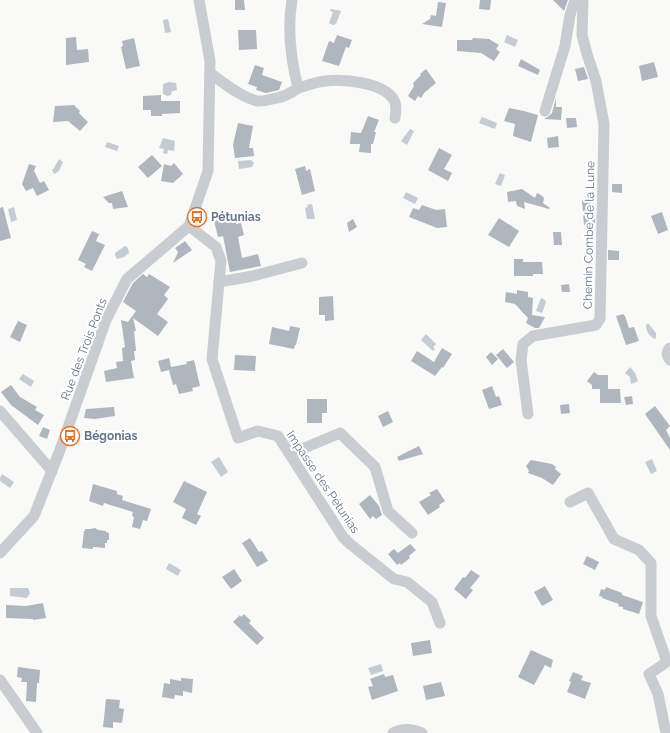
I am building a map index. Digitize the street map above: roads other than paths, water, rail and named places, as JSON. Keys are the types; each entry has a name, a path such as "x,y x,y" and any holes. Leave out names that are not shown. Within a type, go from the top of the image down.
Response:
{"street":[{"path":"189,226 208,171 210,61 199,0"},
{"path":"292,0 290,31 292,66 298,88"},
{"path":"544,111 565,46 570,15 575,0"},
{"name":"Chemin Combe de la Lune","path":"528,414 521,360 523,344 533,336 596,325 600,319 604,124 596,80 582,35 583,0"},
{"path":"210,73 238,92 251,99 259,101 277,98 292,93 298,88 324,82 350,81 371,85 386,91 394,101 396,110 395,118"},
{"name":"Impasse des Pétunias","path":"189,226 216,247 221,261 212,358 238,438 258,431 278,436 343,536 350,544 394,579 407,582 432,602 440,623"},
{"name":"Rue des Trois Ponts","path":"0,553 34,516 52,471 106,320 127,279 189,226"},
{"path":"219,282 253,276 302,263"},
{"path":"670,348 667,354 670,360"},
{"path":"0,411 52,471"},
{"path":"290,454 340,433 375,467 388,512 412,533"},
{"path":"570,502 588,493 614,539 639,550 651,563 651,616 667,662 649,674 658,694 666,733"},
{"path":"0,680 37,733"},
{"path":"394,733 399,730 413,730 422,733"}],"place":[{"name":"Pétunias","path":"197,217"},
{"name":"Bégonias","path":"70,436"}]}
